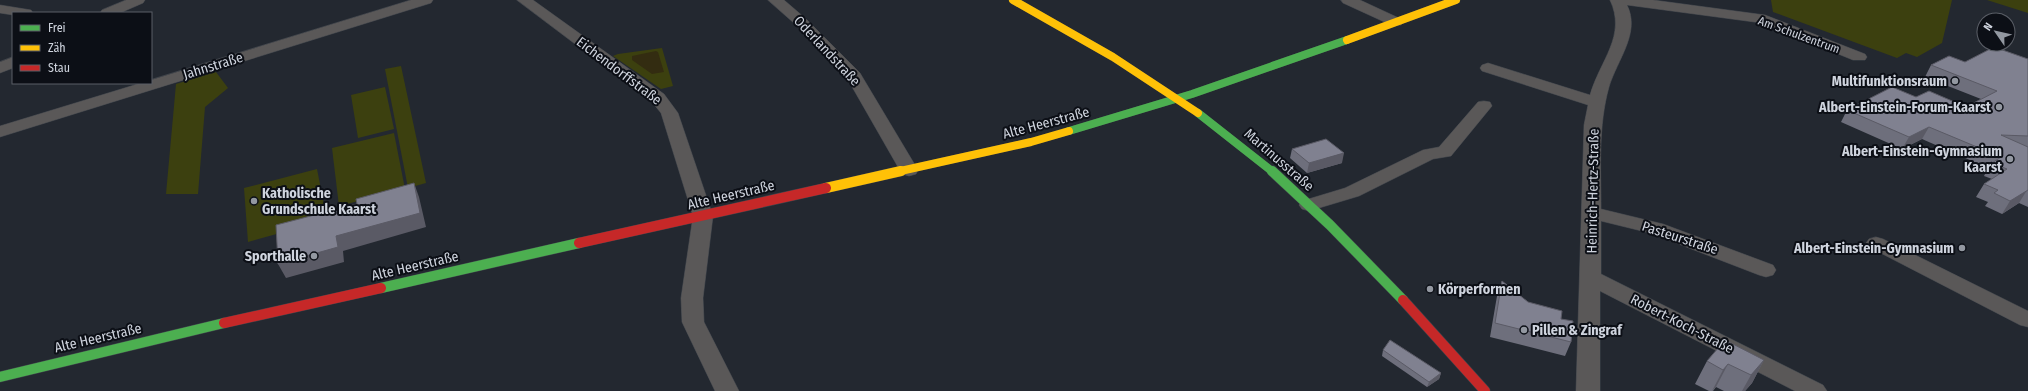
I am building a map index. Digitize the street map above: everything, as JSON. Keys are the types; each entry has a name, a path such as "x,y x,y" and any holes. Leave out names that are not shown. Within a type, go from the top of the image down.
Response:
{"street":[{"path":"109,12 138,0"},
{"name":"Jahnstraße","path":"0,132 426,0"},
{"name":"Eichendorffstraße","path":"524,0 658,98 665,105 703,216 692,298 693,322 727,391"},
{"name":"Oderlandstraße","path":"775,0 800,21 854,76 909,170"},
{"name":"Martinusstraße","path":"1013,0 1136,71 1178,98 1226,133 1270,169 1364,259 1485,391"},
{"path":"1348,0 1396,22"},
{"name":"Alte Heerstraße","path":"0,377 134,344 909,170 1079,130 1285,63 1456,0"},
{"name":"Am Schulzentrum","path":"1618,0 1765,19 1859,57"},
{"name":"Heinrich-Hertz-Straße","path":"1588,390 1592,278 1593,125 1596,102 1603,79 1624,33 1624,17 1618,0"},
{"path":"0,9 20,12"},
{"path":"0,68 12,62"},
{"path":"1488,68 1596,102"},
{"path":"1309,205 1352,192 1429,154 1445,152 1484,106"},
{"name":"Pasteurstraße","path":"1592,213 1656,228 1728,254 1766,270"},
{"path":"1876,243 2028,320"},
{"name":"Robert-Koch-Straße","path":"1592,278 1815,391"}],"green space":[{"path":"1771,0 1952,0 1942,43 1917,57 1906,53 1897,58 1773,12"},
{"path":"1987,0 2028,0 2028,13"},
{"path":"662,48 673,86 661,89 613,56 618,54"},
{"path":"401,66 426,183 408,188 385,69"},
{"path":"216,72 228,88 205,107 198,194 166,194 176,84"},
{"path":"385,87 394,129 358,138 351,95"},
{"path":"394,133 405,189 339,206 332,148"},
{"path":"317,169 327,220 248,242 244,188"}],"sand":[{"path":"656,51 658,52 664,72 652,74 632,60 632,56"}],"building":[{"path":"1984,52 2008,52 2028,59 2028,136 2001,135 2028,147 2028,190 2010,201 1994,193 1998,190 1984,184 2007,169 1992,163 2001,157 1929,127 1909,137 1847,110 1892,87 1916,97 1929,91 1966,107 1997,91 1931,65 1949,56 1965,62"},
{"path":"1326,139 1344,153 1309,163 1292,149"},
{"path":"414,183 420,213 336,236 338,247 278,264 276,225 357,204 356,199"},
{"path":"1502,281 1528,302 1562,311 1561,319 1573,321 1571,342 1495,323"},
{"path":"1390,340 1441,373 1429,382 1383,350"},
{"path":"1725,340 1764,360 1751,375 1728,364 1723,370 1707,361"}],"traffic: fast":[{"path":"1069,131 1192,94 1347,40"},
{"path":"1198,113 1253,155 1280,178 1330,225 1403,300"},
{"path":"381,288 579,243"},
{"path":"0,377 127,345 224,323"}],"traffic: slow":[{"path":"1013,0 1113,57 1198,113"},
{"path":"1347,40 1456,0"},
{"path":"826,188 1031,142 1069,131"}],"traffic: jam":[{"path":"579,243 826,188"},
{"path":"224,323 381,288"},
{"path":"1403,300 1485,391"}],"place":[{"name":"Multifunktionsraum","path":"1955,81"},
{"name":"Albert-Einstein-Forum-Kaarst","path":"1999,107"},
{"name":"Albert-Einstein-Gymnasium Kaarst","path":"2010,159"},
{"name":"Katholische Grundschule Kaarst","path":"254,201"},
{"name":"Albert-Einstein-Gymnasium","path":"1962,248"},
{"name":"Sporthalle","path":"314,256"},
{"name":"Körperformen","path":"1430,289"},
{"name":"Pillen & Zingraf","path":"1524,330"}]}
